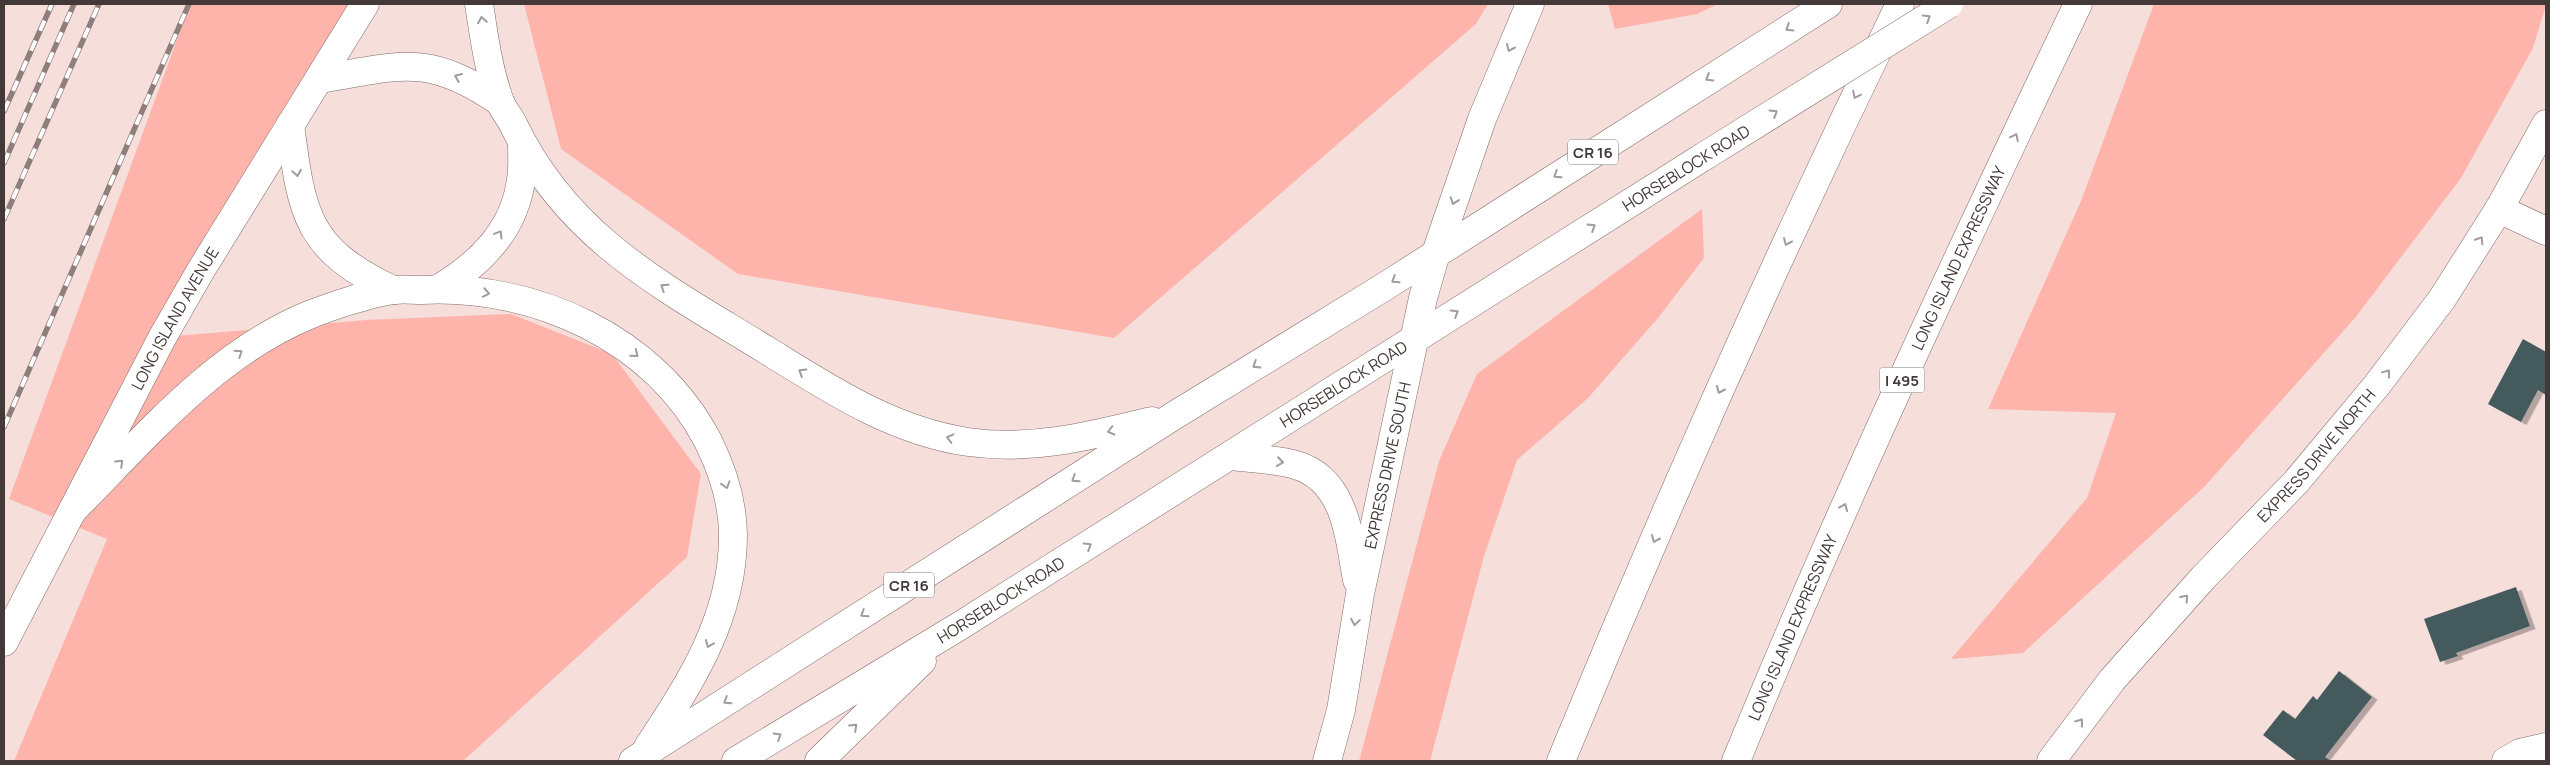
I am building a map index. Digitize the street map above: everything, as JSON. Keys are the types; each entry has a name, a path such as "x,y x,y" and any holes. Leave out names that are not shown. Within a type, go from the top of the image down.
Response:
{"main road":[{"name":"LONG ISLAND AVENUE","path":"4,642 162,338 201,270 365,4"},
{"path":"479,4 490,71 500,102 522,144 571,211 620,257 687,302 869,411 967,442 998,445 1038,444 1081,438 1175,415"},
{"name":"EXPRESS DRIVE SOUTH","path":"1327,761 1341,710 1360,594 1413,339 1436,253 1482,119 1530,4"},
{"name":"CR 16","path":"638,758 1175,415 1436,253 1828,4"},
{"path":"1561,761 1612,637 1712,409 1825,158 1900,4"},
{"name":"HORSEBLOCK ROAD","path":"736,761 958,627 1231,456 1413,339 1949,4"},
{"name":"LONG ISLAND EXPRESSWAY","path":"1736,761 1867,454 1974,222 2078,4"},
{"path":"319,78 399,65 419,66 438,69 460,78 500,102"},
{"name":"EXPRESS DRIVE NORTH","path":"2051,761 2112,680 2203,578 2296,482 2377,385 2442,299 2499,209 2546,124"},
{"path":"290,125 302,200 312,225 327,246 342,262 362,275 393,290"},
{"path":"438,289 461,275 481,259 498,237 511,214 521,180 522,144"},
{"path":"2499,209 2546,231"},
{"path":"72,510 201,384 229,360 254,343 311,315 393,290 438,289 476,291 539,305 570,317 615,340 657,372 680,398 701,428 719,463 730,500 733,536 730,571 722,612 710,644 692,679 638,758"},
{"path":"1231,456 1295,464 1327,485 1343,512 1360,594"},
{"path":"819,761 958,627"},
{"path":"2506,761 2520,753 2546,748"}],"shaded area":[{"path":"190,4 365,4 163,337 366,320 511,314 612,354 701,474 687,557 463,761 14,761 107,539 9,499"},
{"path":"524,4 1488,4 1476,24 1114,338 738,274 561,149"},
{"path":"1608,4 1718,4 1697,14 1615,29"},
{"path":"2154,4 2546,5 2533,48 2461,178 2355,318 2205,486 2023,653 1951,659 2087,498 2116,413 1988,409 2081,201"},
{"path":"1702,209 1704,258 1658,318 1588,398 1517,460 1484,556 1430,761 1359,761 1439,461 1477,374"}],"building":[{"path":"2523,339 2546,352 2546,395 2538,390 2521,422 2488,404"},
{"path":"2516,587 2530,626 2456,653 2458,656 2440,662 2424,619"},
{"path":"2339,671 2372,697 2325,757 2331,761 2297,761 2263,735 2283,710 2295,719 2313,696 2317,700"}],"railway":[{"path":"4,111 52,4"},
{"path":"4,163 74,4"},
{"path":"4,219 99,4"},
{"path":"4,427 189,4"}]}
